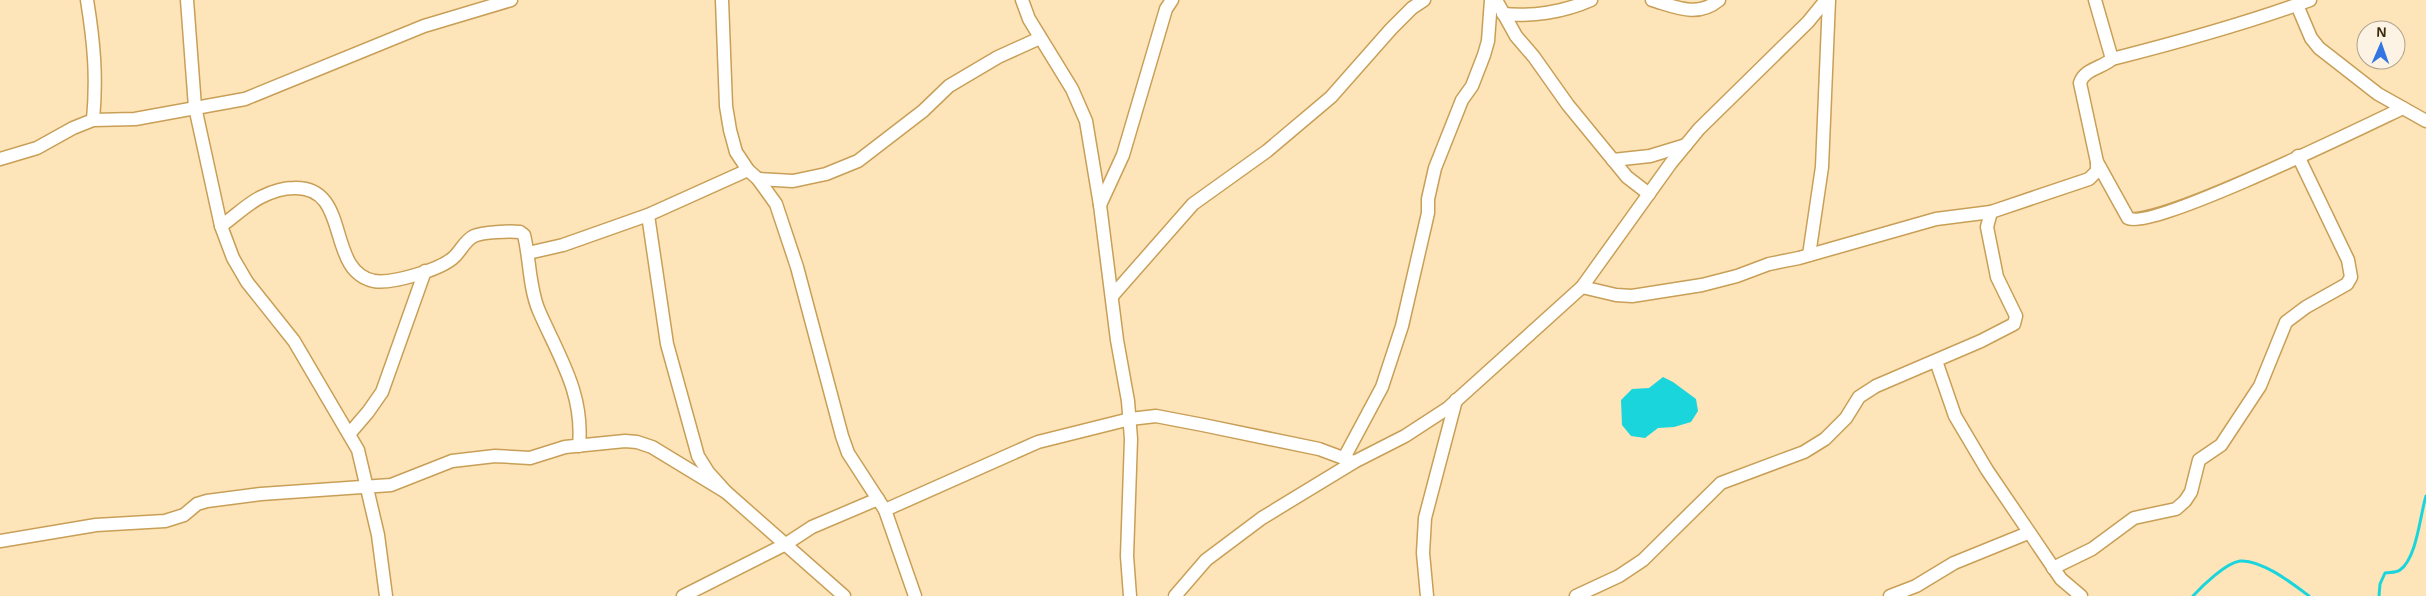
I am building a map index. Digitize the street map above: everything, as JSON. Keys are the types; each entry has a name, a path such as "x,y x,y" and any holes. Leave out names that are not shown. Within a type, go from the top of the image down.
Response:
{"street":[{"path":"87,0 94,46 96,82 93,120"},
{"path":"187,0 195,107 221,226 234,258 247,282 294,341 350,433 358,450 378,535 386,596"},
{"path":"0,159 37,148 73,128 93,120 135,119 244,99 416,29 510,0"},
{"path":"722,0 727,114 736,152 776,204 797,267 848,453 882,504 916,596"},
{"path":"1022,0 1029,19 1072,89 1086,121 1100,205 1113,295 1117,340 1130,419 1127,556 1130,596"},
{"path":"1113,295 1193,204 1268,151 1331,97 1412,8 1424,0"},
{"path":"1349,460 1382,387 1402,326 1428,213 1435,168 1462,100 1472,86 1484,55 1488,41 1491,0"},
{"path":"1496,0 1516,36 1613,160 1628,177 1648,194"},
{"path":"1503,14 1524,16 1566,9 1591,0"},
{"path":"1652,0 1696,11 1711,7 1719,0"},
{"path":"2095,0 2112,59"},
{"path":"2310,0 2183,41 2112,59 2104,66 2082,77 2080,83 2097,162 2128,218 2132,220 2142,219 2198,201 2403,108"},
{"path":"1175,596 1206,560 1254,524 1349,460 1405,436 1456,400 1582,287 1648,194 1686,145 1808,22 1825,1"},
{"path":"1809,255 1822,167 1825,1"},
{"path":"1100,205 1123,156 1167,3"},
{"path":"2297,5 2311,38 2319,48 2378,94 2426,121"},
{"path":"758,179 794,181 826,174 858,161 915,118 948,86 998,57 1040,38"},
{"path":"1613,160 1650,156 1686,145"},
{"path":"2053,568 2092,549 2134,518 2168,512 2185,501 2191,492 2199,460 2221,446 2260,386 2286,322 2306,307 2347,284 2351,277 2348,260 2298,156"},
{"path":"1582,287 1616,295 1662,292 1702,285 1738,276 1769,264 1809,255 1936,219 1991,212 2089,179 2096,171 2097,162"},
{"path":"528,253 563,245 648,215 748,170"},
{"path":"221,226 262,196 289,188 314,190 321,197 336,223 348,260 363,277 384,281 436,268 451,259 475,235 520,232 524,235 539,310 560,352 574,388 580,425 579,446"},
{"path":"1576,596 1619,576 1643,560 1721,484 1804,452 1834,432 1859,397 1876,386 1936,361 2014,324 2017,320 2016,316 1997,277 1987,227 1991,212"},
{"path":"648,215 667,344 698,456 708,472 726,492 844,596"},
{"path":"350,433 382,392 425,271"},
{"path":"1936,361 1955,416 2028,533 2061,579 2081,596"},
{"path":"1427,596 1423,553 1425,518 1456,400"},
{"path":"683,596 786,544 812,527 882,504 1038,442 1130,419 1156,416 1184,421 1319,449 1349,460"},
{"path":"0,541 96,525 165,521 184,515 197,504 207,501 261,494 391,485 452,461 494,456 530,458 565,447 637,442 652,447 726,492"},
{"path":"1890,596 1916,586 1954,563 2028,533"}],"water":[{"path":"1663,377 1696,399 1698,411 1691,422 1674,427 1658,428 1645,438 1631,436 1622,425 1621,400 1632,389 1649,388"}],"waterway":[{"path":"2379,596 2380,584 2385,573 2400,570 2410,556 2417,536 2426,496"},
{"path":"2193,596 2222,570 2240,561 2248,561 2267,568 2309,596"}]}
